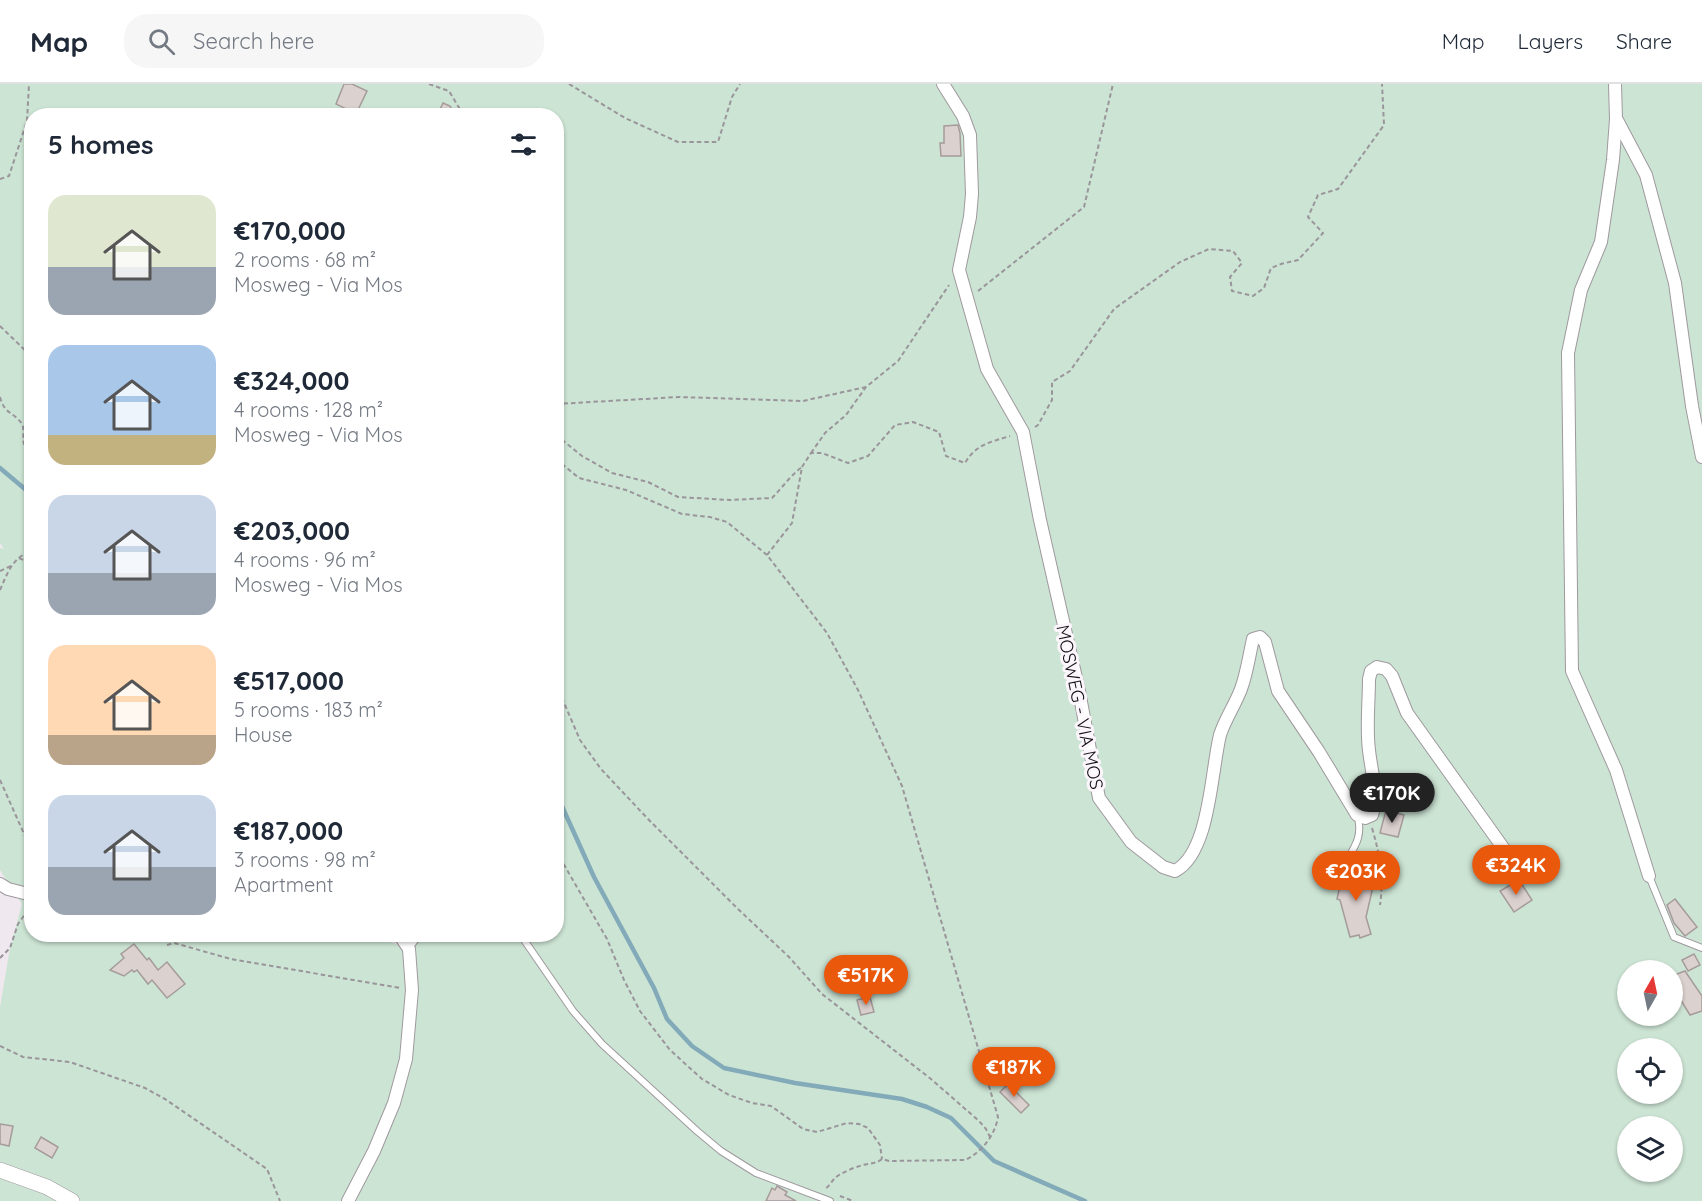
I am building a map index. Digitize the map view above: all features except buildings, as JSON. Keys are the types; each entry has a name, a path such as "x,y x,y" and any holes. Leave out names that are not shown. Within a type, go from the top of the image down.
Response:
{"street":[{"name":"MOSWEG - VIA MOS","path":"943,84 963,116 971,144 970,217 959,270 987,369 1023,432 1099,798 1131,842 1163,867 1175,871 1185,866 1193,855 1207,812 1221,733 1241,688 1253,639 1260,637 1265,642 1278,691 1363,815"},
{"path":"1615,84 1616,119 1613,160 1601,242 1581,290 1568,353 1572,671 1616,770 1649,876"},
{"path":"1616,119 1646,175 1675,283 1692,406 1702,457"},
{"path":"1363,815 1372,815 1375,807 1368,748 1369,679 1371,671 1377,667 1386,669 1392,676 1407,713 1504,849 1514,873"},
{"path":"0,884 8,889 24,893"},
{"path":"348,1201 394,1103 406,1059 412,990 409,949 404,942"},
{"path":"0,1170 47,1187 72,1201"}],"lane":[{"path":"1344,865 1360,838 1363,815"},
{"path":"1649,876 1674,937 1702,948"},
{"path":"409,949 414,942"},
{"path":"526,942 573,1011 602,1044 697,1131 721,1151 756,1173 830,1201"}],"path":[{"path":"28,108 29,84"},
{"path":"429,84 449,91 459,108"},
{"path":"568,84 626,117 678,142 717,142 732,97 740,84"},
{"path":"966,301 1084,207 1113,84"},
{"path":"811,453 822,453 848,464 868,456 895,424 913,422 939,432 946,456 965,463 972,451 989,442 1038,425 1052,400 1052,382 1070,371 1114,309 1180,262 1209,249 1233,251 1242,263 1230,277 1232,291 1253,296 1264,288 1271,268 1298,260 1323,233 1308,217 1318,195 1338,189 1384,125 1382,84"},
{"path":"0,179 9,176 24,130"},
{"path":"564,441 582,456 612,473 648,482 678,497 730,500 772,498 802,467 825,433 846,415 866,387 898,361 959,270"},
{"path":"0,326 24,349"},
{"path":"564,404 679,397 803,401 866,387"},
{"path":"0,397 7,412 21,423 24,444"},
{"path":"564,466 579,478 626,490 682,514 710,517 726,522 767,555 828,633 858,690 902,786 998,1117 996,1127 990,1137 975,1155 965,1160 889,1161 882,1159"},
{"path":"767,555 792,523 802,467"},
{"path":"0,590 11,566 24,553"},
{"path":"19,558 24,560"},
{"path":"0,571 11,566"},
{"path":"564,703 580,740 601,769 640,811 789,957 822,994 931,1079 979,1121 990,1137"},
{"path":"0,780 24,834"},
{"path":"1363,815 1380,855 1384,884 1380,905"},
{"path":"564,865 607,939 640,1011 670,1050 702,1079 720,1090 752,1103 771,1106 803,1130 817,1132 847,1123 859,1124 868,1128 880,1145 882,1159"},
{"path":"0,958 10,948 18,924 24,916"},
{"path":"167,945 174,943 231,959 412,990"},
{"path":"0,1046 23,1057 70,1062 145,1088 165,1099 203,1123 267,1170 280,1201"},
{"path":"853,1201 840,1197 832,1191 832,1180 862,1165 879,1162 882,1159"}],"green space":[{"path":"0,84 1702,84 1702,1201 0,1201 0,1007 10,948 22,904 0,870 0,548 4,549 0,543"}],"waterway":[{"path":"0,468 24,488"},
{"path":"564,811 594,877 654,988 667,1019 692,1046 724,1068 795,1083 902,1099 927,1107 951,1118 994,1161 1085,1201"}]}
